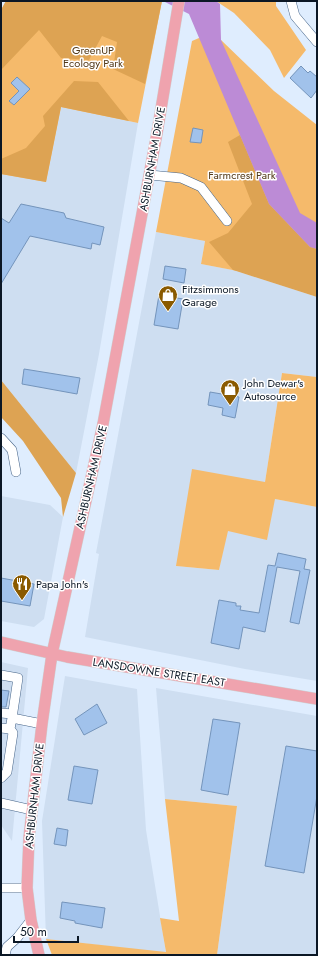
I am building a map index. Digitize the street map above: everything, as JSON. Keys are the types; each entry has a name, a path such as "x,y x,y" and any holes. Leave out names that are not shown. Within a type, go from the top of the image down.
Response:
{"main road":[{"name":"ASHBURNHAM DRIVE","path":"39,955 31,920 27,888 29,838 42,724 52,654 103,424 150,175 178,6"},
{"name":"LANSDOWNE STREET EAST","path":"1,642 52,654 317,699"}],"street":[{"path":"291,1 295,16 317,42"},
{"path":"150,175 181,178 201,187 227,221"},
{"path":"1,438 12,450 16,472"},
{"path":"1,675 18,678 12,716 5,729 13,733 7,772 1,778"},
{"path":"1,713 42,724"},
{"path":"1,803 32,810"},
{"path":"1,888 27,888"},
{"path":"5,955 7,947 17,938 31,920"}],"shaded area":[{"path":"163,1 216,1 220,4 221,40 300,213 317,223 317,249 310,247 269,204 189,14"},
{"path":"61,107 138,123 99,354 76,473 1,380 1,174 46,182"},
{"path":"156,232 205,241 201,264 233,270 317,297 317,377 282,373 265,482 176,566 219,570 227,531 275,499 317,507 317,681 245,669 85,637 99,554 96,553"},
{"path":"1,496 50,505 63,517 44,619 34,627 1,621"},
{"path":"1,662 28,668 12,841 1,825"},
{"path":"65,676 137,689 146,830 166,953 46,939 42,821"},
{"path":"156,688 317,716 317,955 217,955 237,806 165,799"}],"green space":[{"name":"GreenUP Ecology Park","path":"6,1 162,1 138,123 61,107 46,182 1,174 1,10"},
{"path":"6,1 162,1 145,84 113,69 117,42 102,36 89,60 61,58 39,30 1,70 1,10"},
{"path":"216,1 276,1 276,6 306,50 284,78 270,50 234,13"},
{"name":"Farmcrest Park","path":"199,38 221,40 274,91 317,125 317,286 201,264 205,241 156,232 192,41"},
{"path":"74,81 98,82 129,121 61,107 46,182 1,174 1,159 26,148 45,126 43,116"},
{"path":"240,135 269,204 310,247 317,249 317,297 233,270 209,242 228,233 252,204 228,142"},
{"path":"282,373 317,377 317,507 275,499 267,540 228,531 219,570 176,566 192,469 265,482"},
{"path":"1,380 76,473 63,517 61,498 23,441 1,417"},
{"path":"165,799 237,806 217,955 52,955 46,939 166,952 160,918 179,921"}],"building":[{"path":"301,66 308,73 310,71 317,77 317,90 311,98 290,78"},
{"path":"17,77 30,89 14,105 9,101 19,91 11,83"},
{"path":"193,128 203,130 201,143 190,142"},
{"path":"21,204 64,213 66,218 104,227 100,245 92,243 91,249 30,236 1,284 1,218 9,223"},
{"path":"165,266 186,269 184,283 163,279"},
{"name":"Fitzsimmons Garage","path":"159,295 183,299 178,329 154,325"},
{"path":"24,369 80,378 77,394 22,384"},
{"name":"John Dewar's Autosource","path":"210,392 239,397 235,418 222,415 223,408 208,405"},
{"path":"278,553 306,559 304,569 310,570 299,624 290,622 300,571 277,567 265,632 243,627 239,649 211,643 219,600 236,603 236,606 241,606 240,610 259,613 268,565 275,566"},
{"path":"1,578 34,584 30,606 1,601"},
{"path":"1,690 9,691 6,707 1,707"},
{"path":"97,704 107,723 84,735 75,719"},
{"path":"213,719 240,723 228,795 201,790"},
{"path":"286,746 317,751 317,796 304,873 265,866"},
{"path":"74,766 98,770 92,804 68,800"},
{"path":"57,828 68,830 66,846 54,844"},
{"path":"62,902 105,908 102,928 75,923 75,921 60,918"}],"place":[{"name":"Fitzsimmons Garage","path":"168,312"},
{"name":"John Dewar's Autosource","path":"230,406"},
{"name":"Papa John's","path":"22,601"}]}
